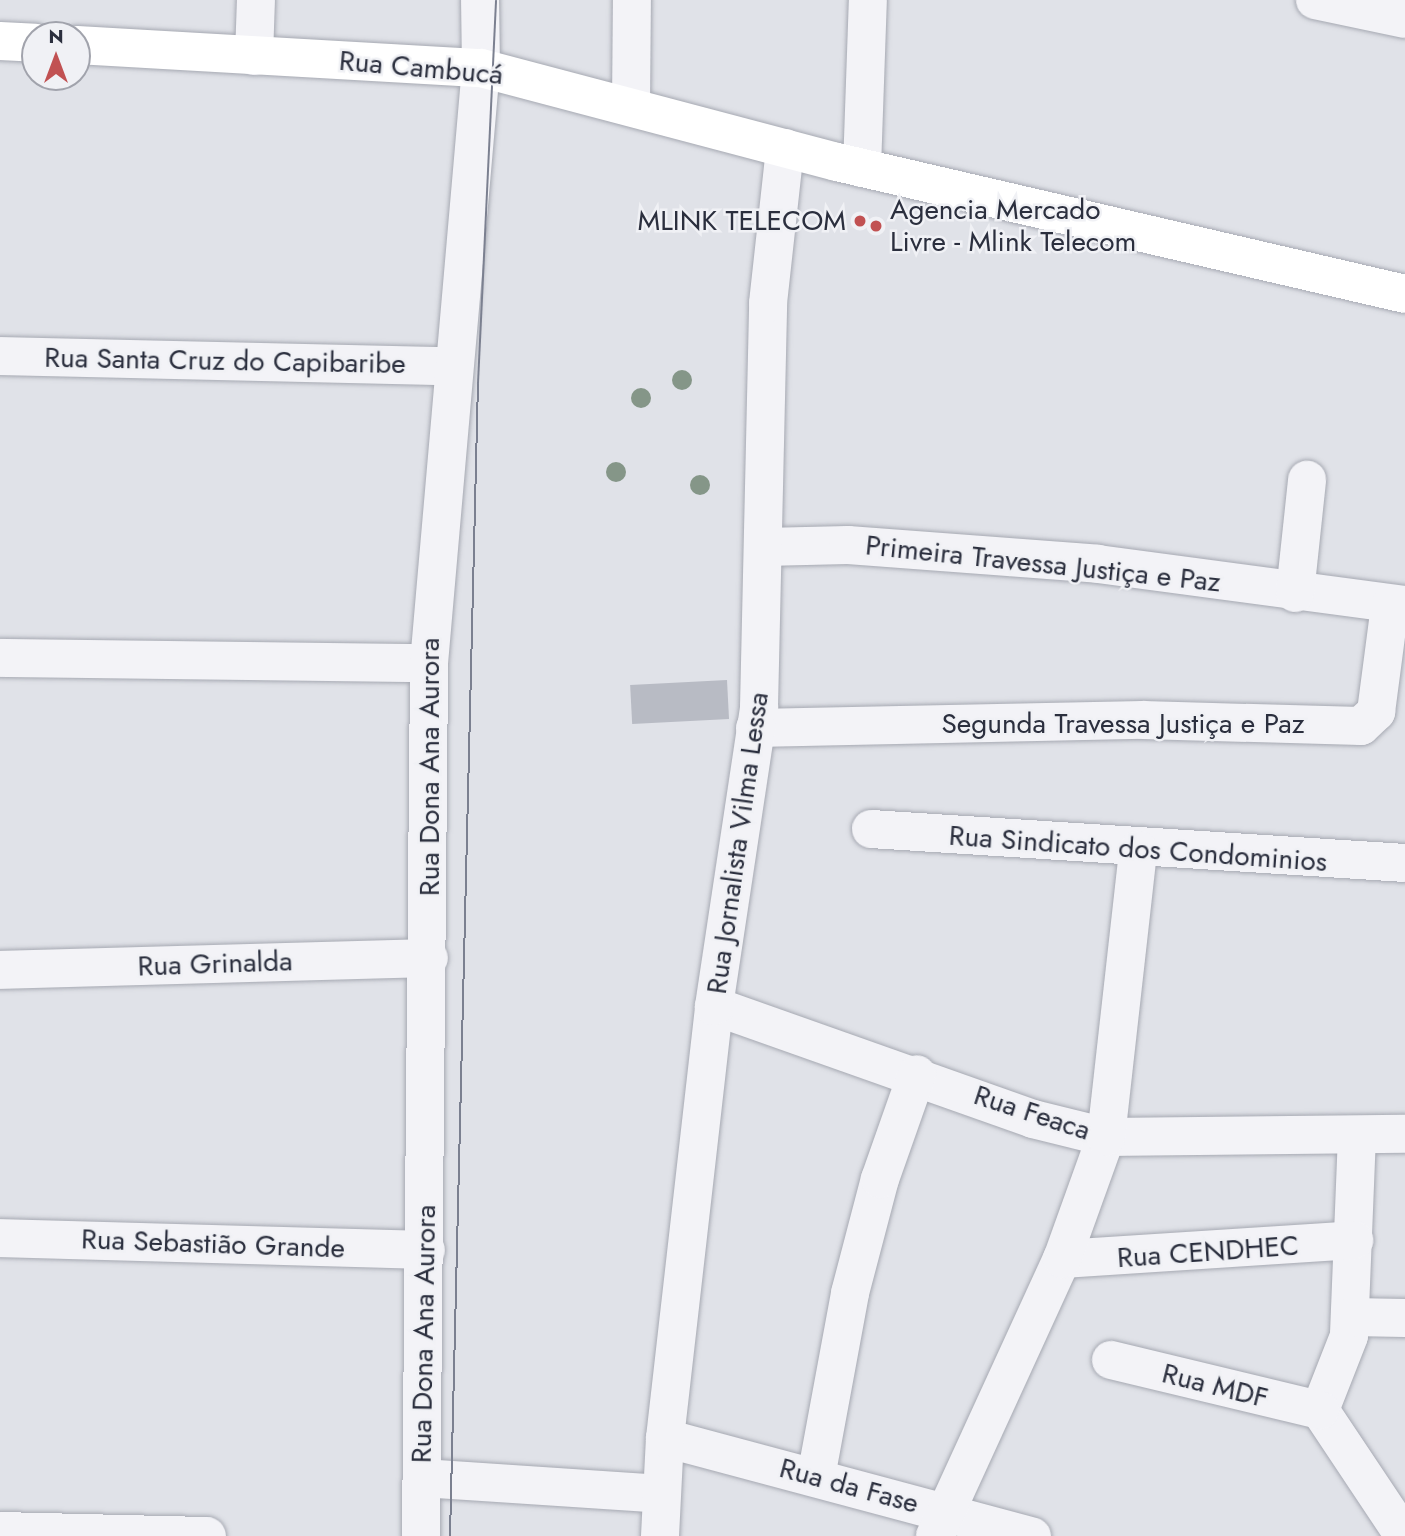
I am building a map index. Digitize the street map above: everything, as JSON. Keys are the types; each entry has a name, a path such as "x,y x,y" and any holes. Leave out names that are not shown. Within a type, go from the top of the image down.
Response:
{"main road":[{"path":"0,41 21,42"},
{"name":"Rua Cambucá","path":"91,47 481,68 631,105 850,165 1405,294"}],"street":[{"path":"254,55 256,0"},
{"name":"Rua Dona Ana Aurora","path":"421,1536 429,958 429,663 450,366 481,68 480,0"},
{"path":"631,105 632,0"},
{"path":"850,165 868,0"},
{"path":"1315,0 1405,19"},
{"name":"Rua Jornalista Vilma Lessa","path":"660,1536 665,1438 714,1006 755,728 764,547 768,303 785,148"},
{"name":"Rua Santa Cruz do Capibaribe","path":"0,356 450,366"},
{"path":"1294,593 1307,480"},
{"name":"Primeira Travessa Justiça e Paz","path":"764,547 848,545 1098,564 1294,593 1398,605"},
{"name":"Segunda Travessa Justiça e Paz","path":"755,728 1143,720 1361,726 1376,712 1398,605"},
{"path":"0,658 429,663"},
{"name":"Rua Sindicato dos Condominios","path":"871,829 1138,850 1405,863"},
{"path":"941,1523 1062,1259 1106,1137 1138,850"},
{"name":"Rua Grinalda","path":"0,970 429,958"},
{"name":"Rua Feaca","path":"714,1006 917,1074 1033,1119 1106,1137 1405,1134"},
{"path":"816,1477 850,1293 880,1179 917,1074"},
{"path":"1357,1135 1351,1317 1320,1410 1404,1536"},
{"name":"Rua Sebastião Grande","path":"0,1238 426,1250"},
{"name":"Rua CENDHEC","path":"1062,1259 1354,1240"},
{"path":"1351,1317 1405,1318"},
{"name":"Rua MDF","path":"1111,1360 1320,1410"},
{"name":"Rua da Fase","path":"665,1438 816,1477 941,1523 1032,1536"},
{"path":"422,1478 661,1494"},
{"path":"0,1531 207,1536"}],"building":[{"path":"727,680 729,719 632,724 630,685"}],"tram line":[{"path":"450,1536 478,383 496,0"}],"place":[{"name":"MLINK TELECOM","path":"860,221"},
{"name":"Agencia Mercado Livre - Mlink Telecom","path":"876,226"}]}
